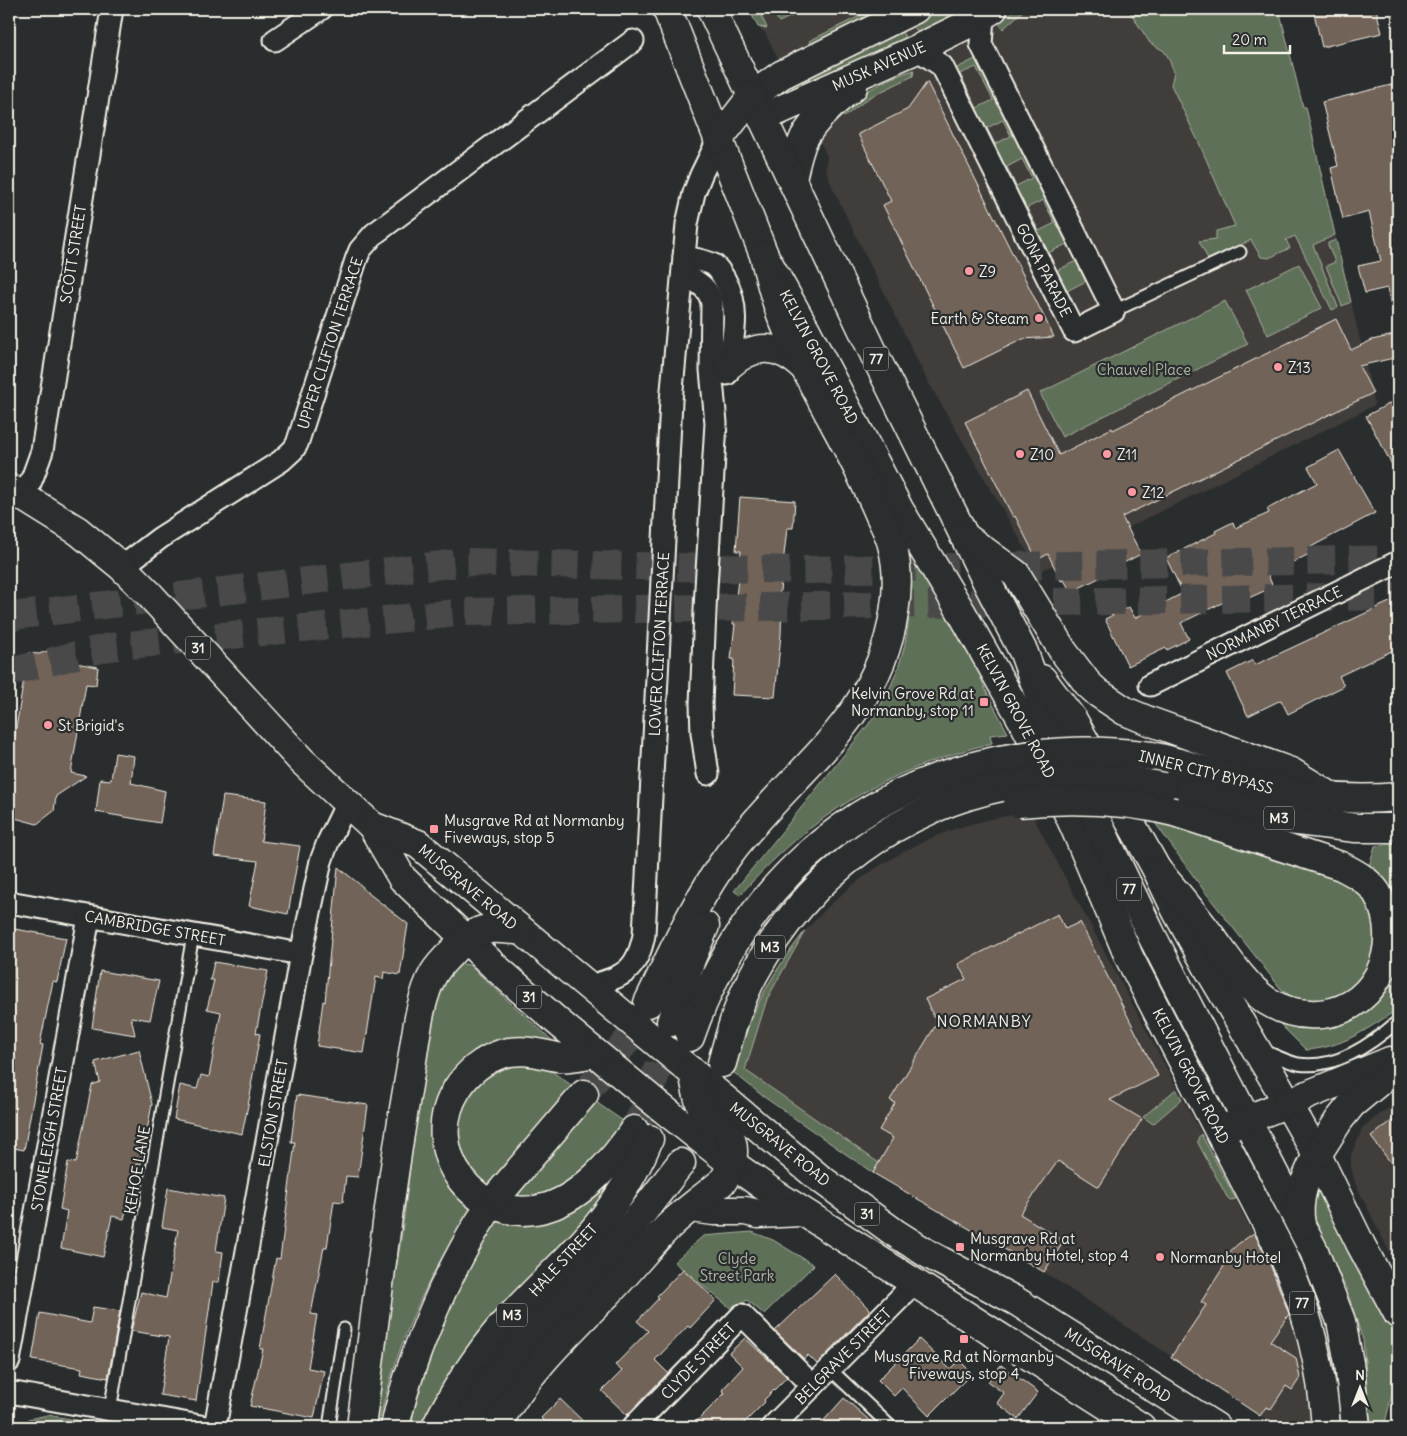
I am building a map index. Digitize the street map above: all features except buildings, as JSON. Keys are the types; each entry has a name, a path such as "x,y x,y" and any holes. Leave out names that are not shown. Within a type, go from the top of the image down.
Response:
{"main road":[{"name":"KELVIN GROVE ROAD","path":"667,9 764,255 805,328 899,509 962,613 1029,732 1075,828 1129,957 1271,1230 1297,1287 1310,1326 1319,1364 1326,1427"},
{"name":"KELVIN GROVE ROAD","path":"711,9 875,356 1024,653 1048,719 1156,942 1328,1284 1341,1321 1349,1363 1356,1427"},
{"path":"718,140 757,107 781,75 906,11"},
{"name":"MUSK AVENUE","path":"757,107 880,66 988,12"},
{"path":"792,179 802,143 813,124 838,99 880,66"},
{"path":"648,1003 700,898 731,851 776,799 842,729 872,683 883,660 893,622 896,600 896,576 892,543 862,476 804,367 781,315 764,255"},
{"path":"728,366 747,353 766,348 784,352 804,367"},
{"name":"MUSGRAVE ROAD","path":"16,492 78,531 122,567 301,760 372,826 402,878 494,966 595,1053 731,1163 802,1212 1141,1427"},
{"path":"964,536 1016,574 1063,650 1088,684 1098,694 1125,711 1149,721 1292,772 1332,797"},
{"name":"KELVIN GROVE ROAD","path":"1024,653 1073,720 1157,870 1177,912 1288,1103 1398,1314"},
{"path":"682,984 702,933 732,880 755,848 834,754 842,729"},
{"name":"INNER CITY BYPASS","path":"682,984 680,1030 698,1013 718,969 747,922 781,881 812,852 857,817 887,800 945,775 975,765 1073,751 1097,751 1151,756 1194,766 1265,787 1332,797 1398,797"},
{"name":"INNER CITY BYPASS","path":"722,1063 744,994 768,949 791,915 854,854 914,817 949,802 981,791 1014,794 1042,780 1099,778 1128,780 1163,787 1289,820 1356,828 1398,828"},
{"path":"1014,794 1056,800 1096,800 1136,804 1174,812 1341,866 1354,872 1377,892 1390,920 1392,949 1382,978 1362,1000 1334,1013 1319,1015 1290,1012 1278,1008 1255,992 1244,980 1198,919 1157,870"},
{"path":"682,984 735,907 752,887 780,860 830,821 857,806 887,800"},
{"name":"MUSGRAVE ROAD","path":"372,826 418,844 818,1177 895,1233 928,1254 1016,1301 1216,1427"},
{"path":"361,1427 404,1110 420,1012 426,990 434,973 465,938 484,929 502,928 522,931"},
{"name":"HALE STREET","path":"436,1427 465,1374 484,1349 522,1304 571,1255 604,1216 639,1163 642,1134 595,1177 562,1201 548,1207 532,1210 501,1207 487,1201 474,1192 462,1182 454,1168 444,1139 444,1123 453,1096 471,1071 501,1054 516,1051 532,1051 559,1057 595,1053"},
{"path":"1219,1130 1398,1058"},
{"path":"1302,1229 1299,1215 1301,1189 1316,1155 1352,1104 1398,1066"},
{"path":"496,1427 510,1403 543,1360 610,1291 652,1244 728,1175 733,1145 731,1138 726,1130 702,1108 693,1072"},
{"path":"394,1427 407,1378 433,1312 462,1251 492,1204 584,1094"},
{"name":"HALE STREET","path":"466,1427 488,1388 523,1342 591,1273 627,1233 681,1162"},
{"path":"690,1208 714,1211 745,1211 758,1214 802,1212"}],"street":[{"name":"SCOTT STREET","path":"16,492 35,471 42,451 112,9"},
{"path":"275,40 321,9"},
{"path":"988,12 981,44 1114,311"},
{"name":"UPPER CLIFTON TERRACE","path":"122,567 156,540 281,461 294,450 356,260 360,250 370,238 633,41"},
{"name":"GONA PARADE","path":"917,49 942,66 1074,331 1114,311"},
{"name":"LOWER CLIFTON TERRACE","path":"590,986 613,979 628,971 640,952 644,935 671,401 683,265 688,216 694,193 718,140"},
{"path":"683,265 702,261 716,266 731,292 735,317 728,366 716,423 706,588 701,704 702,733 708,774"},
{"path":"683,265 704,287 712,300 711,378 716,423"},
{"name":"NORMANBY TERRACE","path":"1150,685 1398,562"},
{"name":"ELSTON STREET","path":"215,1427 301,954 324,852 347,803"},
{"name":"CAMBRIDGE STREET","path":"9,902 301,954"},
{"name":"STONELEIGH STREET","path":"9,1361 88,916"},
{"name":"BELGRAVE STREET","path":"772,1427 900,1298 913,1282"},
{"name":"CLYDE STREET","path":"633,1427 742,1315 813,1386"},
{"path":"9,1392 206,1427"}],"lane":[{"path":"1114,311 1240,252"},
{"name":"KEHOE LANE","path":"110,1410 193,935"},
{"path":"1255,1048 1289,1062 1318,1064 1338,1060 1363,1047 1398,1021"},
{"path":"329,1427 344,1329"},
{"path":"830,1369 891,1427"}],"shaded area":[{"path":"749,9 1279,9 1303,107 1306,107 1375,405 1039,572 927,380 833,189 826,170 827,156 765,33 758,27"},
{"path":"1022,813 1031,813 1285,1291 1315,1418 1309,1427 1278,1427 1044,1272 873,1173 764,1097 733,1072 741,1042 753,1012 785,956 805,931 850,887 876,868 931,838 960,827"},
{"path":"1398,1101 1398,1269 1355,1183 1351,1167 1351,1155 1363,1127"}],"green space":[{"path":"749,9 758,9 767,28 758,27"},
{"path":"772,9 807,9 779,22"},
{"path":"874,9 884,9 885,11 812,47 809,41"},
{"path":"932,9 969,9 918,33 911,22 912,19"},
{"path":"1016,9 1025,9 1003,29 999,23"},
{"path":"1128,9 1279,9 1303,107 1306,107 1335,235 1313,245 1338,307 1332,310 1295,236 1286,240 1290,248 1269,258 1261,257 1251,240 1209,261 1199,241 1216,239 1216,231 1235,226 1199,143 1171,85 1174,72 1168,57 1164,51 1150,43"},
{"path":"900,28 905,37 904,40 795,93 790,82"},
{"path":"981,56 1073,241 1042,256 949,72","holes":["976,67 993,100 977,108 960,74","1003,120 1011,136 995,144 987,128","1022,159 1032,178 1016,186 1007,167","1043,200 1055,223 1039,231 1027,208"]},
{"path":"914,70 913,76 870,97 844,117 840,112 874,87"},
{"path":"1336,240 1351,302 1342,306 1326,266 1335,262 1328,243"},
{"path":"1082,258 1092,278 1061,294 1056,271"},
{"path":"1299,264 1322,308 1268,335 1246,290"},
{"name":"Chauvel Place","path":"1225,301 1248,344 1062,437 1040,393"},
{"path":"911,557 928,575 977,652 981,679 1008,733 990,735 992,743 918,767 885,781 854,798 795,840 740,895 734,891 868,725 891,686 904,647 908,626 909,583 906,560"},
{"path":"1150,816 1349,881 1376,910 1378,961 1344,999 1311,1002 1289,995 1281,989 1205,892"},
{"path":"1398,843 1398,911 1388,886 1381,876 1369,866 1375,846"},
{"path":"805,931 767,999 745,1070 879,1163 873,1173 764,1097 733,1072 746,1033 761,998 770,981"},
{"path":"465,964 469,965 555,1043 534,1038 520,1038 481,1049 465,1059 449,1076 438,1095 432,1115 432,1136 436,1157 444,1177 457,1194 474,1209 441,1260 427,1286 414,1313 393,1369 378,1427 369,1427 401,1240 430,1011 448,976 453,970"},
{"path":"1398,967 1398,1009 1355,1036 1331,1045 1306,1050 1279,1023 1321,1029 1347,1023 1369,1010 1379,1001 1394,979"},
{"path":"518,1063 547,1068 574,1087 489,1188 464,1163 456,1124 464,1099 492,1070"},
{"path":"1176,1089 1182,1099 1153,1124 1143,1117"},
{"path":"593,1100 626,1123 584,1170 559,1189 546,1195 531,1198 511,1197"},
{"path":"1201,1134 1236,1199 1230,1200 1227,1197 1198,1143 1198,1138"},
{"path":"613,1177 616,1179 595,1208 423,1427 402,1427 436,1320 495,1219 516,1224 534,1224 552,1220"},
{"path":"1319,1186 1371,1284 1398,1342 1398,1378 1395,1382 1384,1427 1371,1427 1363,1340 1346,1288 1315,1224 1314,1202"},
{"name":"Clyde Street Park","path":"752,1232 773,1240 814,1265 764,1314 747,1300 734,1311 674,1262 703,1236"},
{"path":"48,1415 115,1427 23,1427 28,1419"}],"tunnel":[{"path":"9,618 20,615 466,562 799,570 1398,559"},
{"path":"9,672 109,647 466,612 1398,596"},
{"path":"584,1094 630,1037 646,1006"},
{"path":"634,1130 648,1101 670,1027"}],"place":[{"name":"Z9","path":"969,271"},
{"name":"Earth & Steam","path":"1039,318"},
{"name":"Z13","path":"1278,367"},
{"name":"Z10","path":"1020,454"},
{"name":"Z11","path":"1107,454"},
{"name":"Z12","path":"1132,492"},
{"name":"Kelvin Grove Rd at Normanby, stop 11","path":"984,702"},
{"name":"St Brigid's","path":"48,725"},
{"name":"Musgrave Rd at Normanby Fiveways, stop 5","path":"434,829"},
{"name":"Musgrave Rd at Normanby Hotel, stop 4","path":"960,1247"},
{"name":"Normanby Hotel","path":"1160,1257"},
{"name":"Musgrave Rd at Normanby Fiveways, stop 4","path":"964,1339"}],"district":[{"name":"NORMANBY","path":"984,1021"}]}
